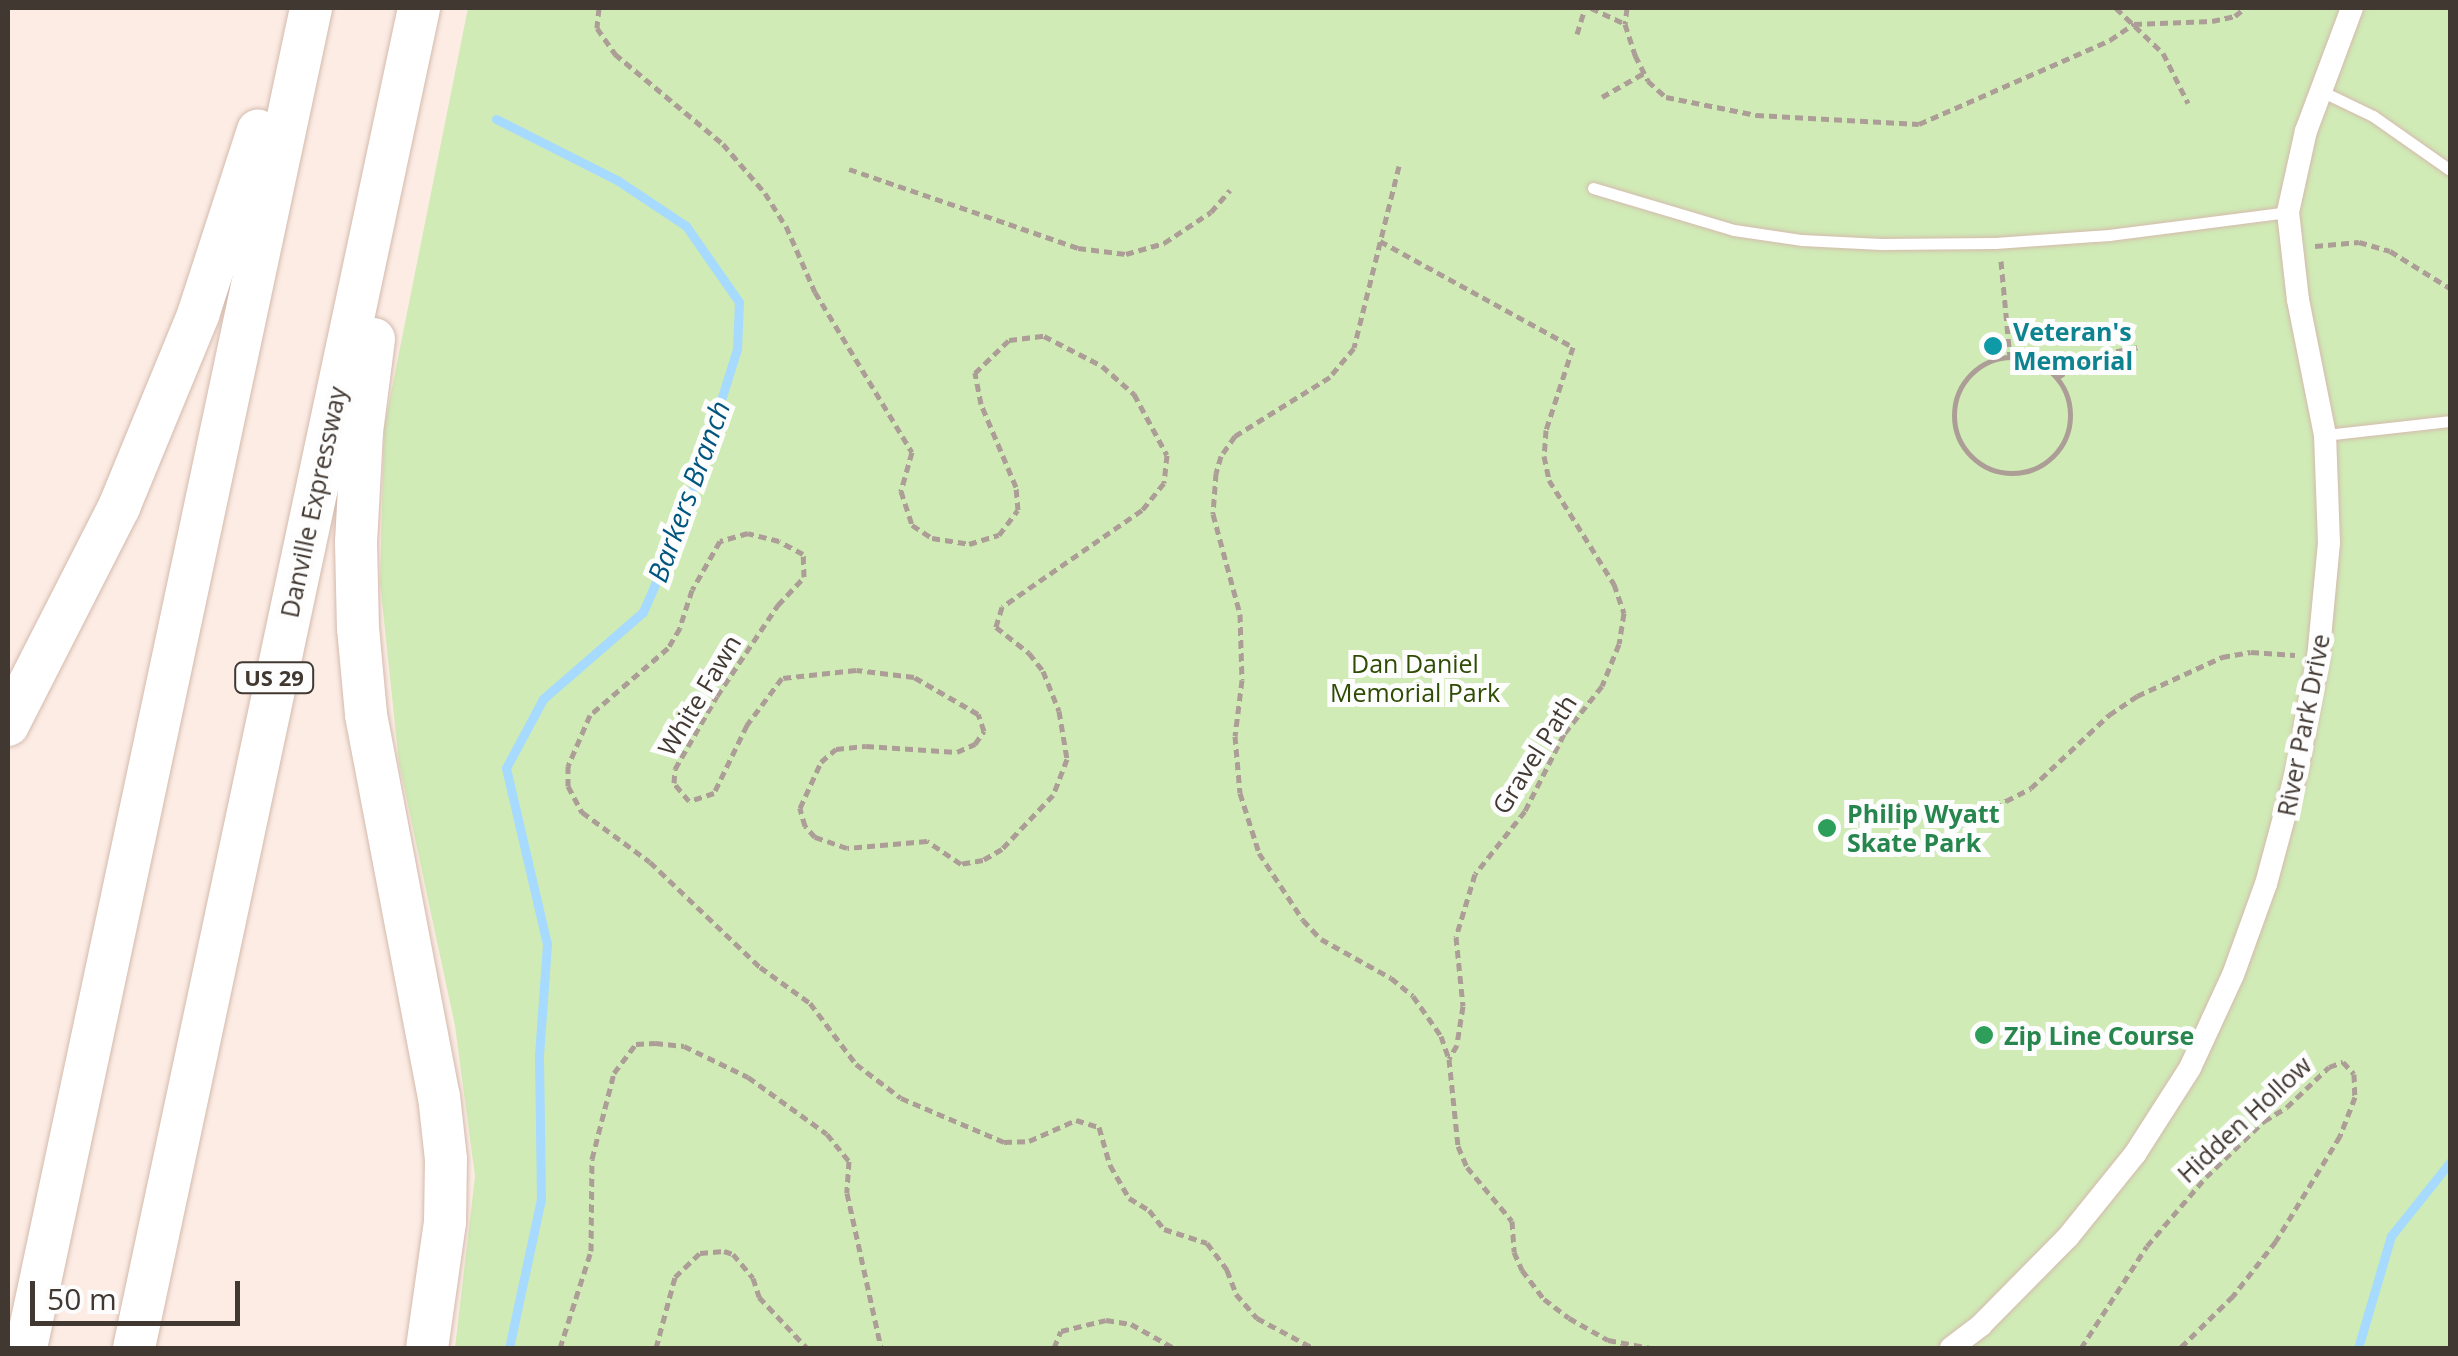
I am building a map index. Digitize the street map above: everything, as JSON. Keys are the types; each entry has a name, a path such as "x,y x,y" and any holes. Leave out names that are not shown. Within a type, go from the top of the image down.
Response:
{"highway":[{"path":"8,724 119,507 198,315 246,175 286,8"},
{"path":"26,1348 311,8"},
{"name":"Danville Expressway","path":"134,1348 420,8"},
{"path":"426,1348 446,1222 446,1158 439,1096 366,714 356,542 362,432 374,337 414,144 434,8"}],"street":[{"name":"River Park Drive","path":"1951,1348 1982,1325 2068,1237 2135,1154 2190,1068 2233,975 2266,884 2298,765 2318,659 2329,543 2326,435 2290,251 2288,212 2306,130 2352,8"}],"lane":[{"path":"2322,91 2372,116 2450,170"},
{"path":"1593,188 1734,230 1802,240 2000,243 2109,235 2184,222 2288,212"},
{"path":"2326,435 2450,421"}],"path":[{"name":"White Fawn","path":"599,8 597,28 614,54 723,144 765,193 786,226 815,292 912,452 901,491 912,525 932,538 969,544 999,535 1018,510 1006,454 981,404 975,373 1009,340 1044,336 1102,366 1134,394 1167,455 1164,482 1142,510 1002,607 996,627 1030,653 1043,671 1059,712 1068,759 1053,795 1002,849 983,860 961,864 927,841 847,848 814,837 806,826 800,808 821,762 836,749 866,746 958,752 974,744 984,730 978,714 914,678 856,670 782,678 747,726 714,793 689,801 674,783 675,769 717,696 778,604 804,577 803,554 779,541 748,534 720,541 692,590 680,628 668,648 590,715 568,766 568,786 582,812 650,862 760,967 810,1004 856,1064 901,1098 1004,1142 1029,1140 1076,1120 1099,1127 1110,1165 1130,1198 1149,1210 1164,1228 1207,1243 1227,1270 1236,1294 1257,1318 1313,1348"},
{"path":"1577,34 1588,8 1626,24"},
{"path":"1627,8 1626,24 1644,74 1666,98 1756,116 1920,124 2110,40 2134,24 2212,21 2235,16 2245,8"},
{"path":"2116,8 2163,53 2188,102"},
{"path":"1602,97 1644,74"},
{"name":"Gravel Path","path":"1399,166 1354,348 1330,377 1259,417 1235,436 1220,456 1213,514 1240,614 1242,680 1235,736 1240,793 1258,853 1321,939 1392,978 1414,996 1450,1059 1458,1146 1467,1167 1512,1222 1514,1252 1522,1270 1544,1299 1568,1318 1608,1340 1650,1348"},
{"path":"849,169 1078,248 1126,254 1164,243 1211,212 1230,190"},
{"name":"Gravel Path","path":"1378,240 1573,347 1546,430 1544,456 1549,480 1614,584 1624,614 1619,644 1602,686 1564,734 1525,812 1475,874 1456,938 1463,1006 1458,1045 1450,1059"},
{"path":"2290,251 2358,242 2390,251 2450,288"},
{"path":"2000,243 2010,358"},
{"path":"2057,378 2086,358 2140,347"},
{"path":"2010,358 2034,361 2057,378 2069,404 2062,445 2030,470 1990,469 1967,452 1959,439 1954,409 1958,394 1976,370 2010,358"},
{"path":"1897,803 1911,811 1940,816 1968,813 2031,788 2109,715 2195,667 2251,652 2318,659"},
{"path":"560,1348 591,1251 592,1158 614,1073 636,1044 656,1043 684,1046 748,1076 827,1134 848,1162 847,1194 882,1348"},
{"name":"Hidden Hollow","path":"2081,1348 2123,1279 2180,1206 2264,1121 2288,1106 2329,1067 2343,1062 2354,1074 2355,1097 2340,1136 2276,1241 2233,1296 2180,1348"},
{"path":"656,1348 676,1276 700,1252 724,1250 734,1254 753,1278 759,1297 806,1348"},
{"path":"1054,1348 1061,1331 1106,1320 1131,1324 1174,1348"}],"green space":[{"name":"Dan Daniel Memorial Park","path":"468,8 2450,8 2450,1348 455,1348 475,1176 455,1026 399,763 380,582 384,428"}],"waterway":[{"name":"Barkers Branch","path":"496,119 617,180 686,226 739,302 737,349 684,518 643,612 543,699 506,768 547,944 539,1056 541,1199 509,1348"},
{"path":"2358,1348 2391,1236 2450,1162"}],"place":[{"name":"Veteran's Memorial","path":"1993,346"},
{"name":"Philip Wyatt Skate Park","path":"1827,828"},
{"name":"Zip Line Course","path":"1984,1035"}]}
